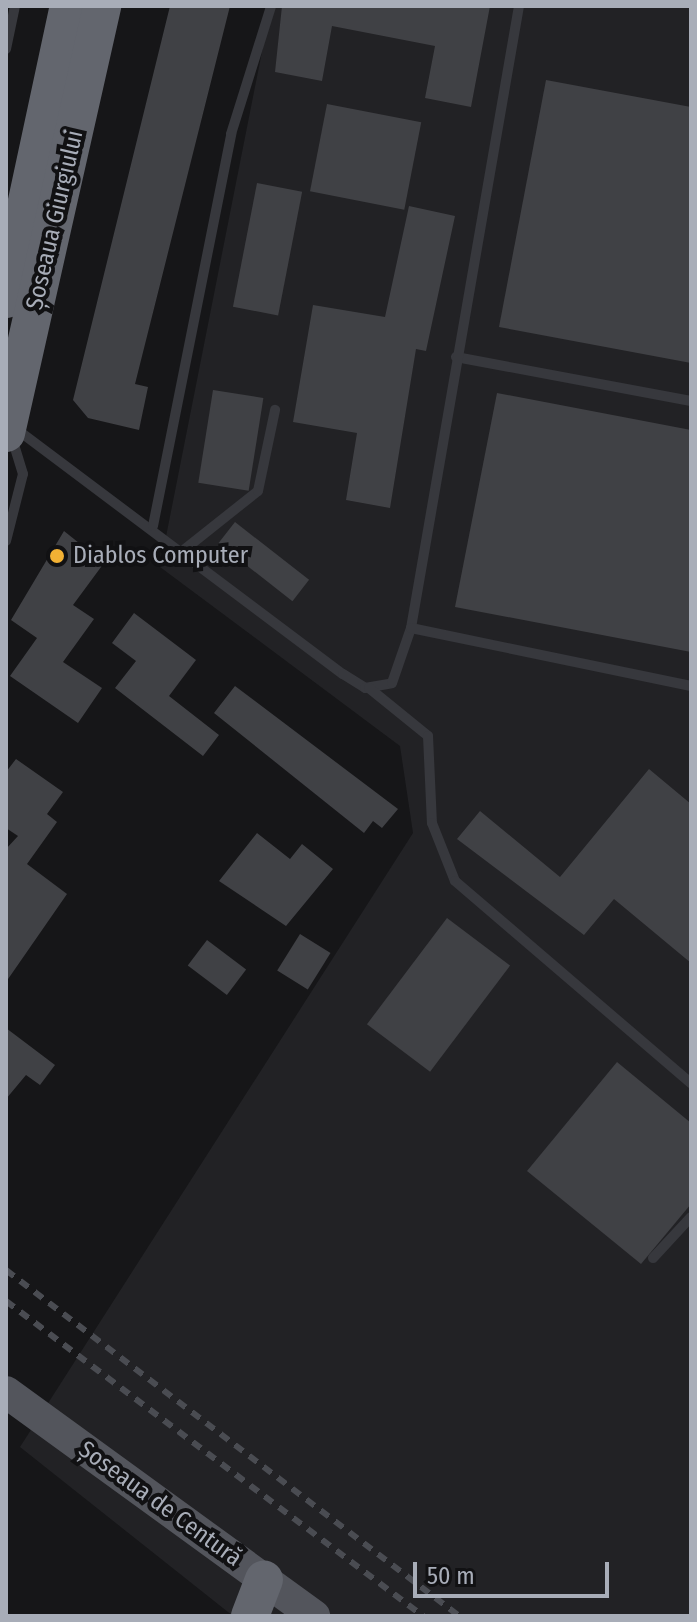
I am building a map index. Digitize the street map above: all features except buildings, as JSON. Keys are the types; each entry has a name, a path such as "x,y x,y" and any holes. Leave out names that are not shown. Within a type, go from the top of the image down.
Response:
{"highway":[{"name":"Șoseaua Giurgiului","path":"6,299 69,6"},
{"name":"Șoseaua Giurgiului","path":"7,428 102,6"},
{"path":"250,1616 264,1580"}],"main road":[{"name":"Șoseaua de Centură","path":"6,1392 314,1616"}],"lane":[{"path":"6,49 15,6"},
{"path":"153,526 231,134 271,6"},
{"path":"369,688 392,683 411,628 519,6"},
{"path":"456,357 691,401"},
{"path":"185,549 258,491 275,410"},
{"path":"7,428 185,549 428,736 432,823 455,881 691,1083"},
{"path":"6,541 23,474 7,428"},
{"path":"411,628 691,686"},
{"path":"653,1258 691,1217"}],"shaded area":[{"path":"271,6 691,6 691,1616 233,1616 20,1447 413,833 400,746 160,567"}],"railway":[{"path":"6,1270 459,1616"},
{"path":"6,1301 423,1616"}],"place":[{"name":"Diablos Computer","path":"57,556"}]}
